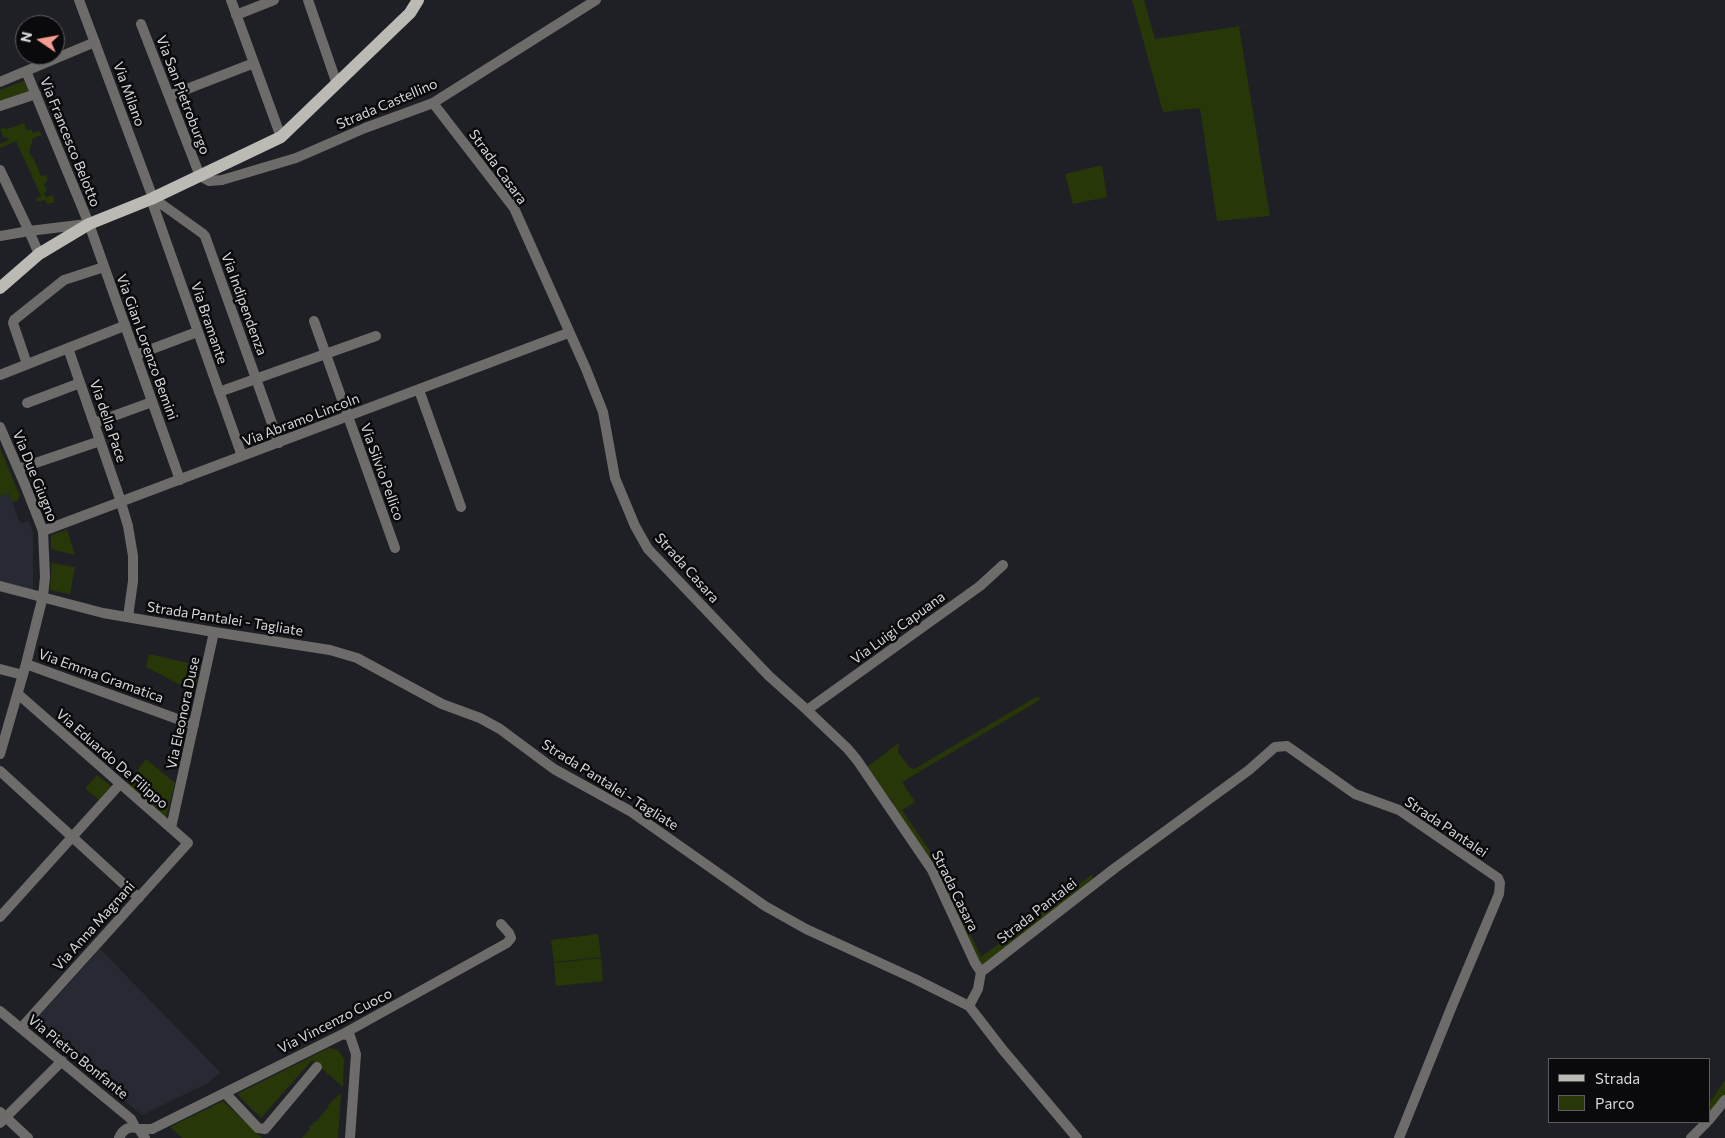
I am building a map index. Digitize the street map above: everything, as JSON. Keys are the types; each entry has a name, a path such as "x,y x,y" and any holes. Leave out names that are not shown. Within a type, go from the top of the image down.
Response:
{"main road":[{"path":"0,288 39,254 88,224 152,198 281,137 338,84 410,12 418,0"}],"street":[{"name":"Via Milano","path":"79,0 152,198"},
{"path":"231,0 281,137"},
{"path":"236,15 274,0"},
{"path":"308,0 338,84"},
{"name":"Strada Castellino","path":"200,176 209,181 222,180 296,158 365,128 433,103 596,0"},
{"name":"Via San Pietroburgo","path":"140,24 200,176"},
{"path":"0,82 95,42"},
{"path":"169,96 254,63"},
{"name":"Via Francesco Belotto","path":"26,71 88,224"},
{"path":"0,106 36,94"},
{"name":"Strada Casara","path":"433,103 514,208 603,412 611,460 620,492 635,526 648,549 769,676 847,748 857,760 932,870 974,963 981,972"},
{"path":"1,172 39,254"},
{"name":"Via Bramante","path":"152,198 197,332 242,456"},
{"name":"Via Indipendenza","path":"152,198 204,234 279,443"},
{"path":"0,236 88,224"},
{"name":"Via Gian Lorenzo Bemini","path":"88,224 180,480"},
{"path":"27,364 13,323 14,320 64,280 104,267"},
{"name":"Via Silvio Pellico","path":"314,322 395,548"},
{"path":"0,375 124,326"},
{"path":"136,355 197,332"},
{"name":"Via Abramo Lincoln","path":"43,532 568,333"},
{"path":"219,392 376,336"},
{"name":"Via della Pace","path":"68,348 128,526 133,556 133,581 128,618"},
{"path":"27,403 80,383"},
{"path":"419,390 461,507"},
{"path":"94,423 152,402"},
{"name":"Via Due Giugno","path":"0,427 43,532 45,577 43,596 26,664 0,754"},
{"path":"18,469 100,441"},
{"name":"Via Luigi Capuana","path":"807,710 980,586 1003,565"},
{"name":"Strada Pantalei - Tagliate","path":"0,586 103,613 330,650 357,658 442,704 480,718 500,728 554,769 630,811 765,906 806,929 848,947 969,1006"},
{"name":"Via Eleonora Duse","path":"171,828 214,632"},
{"name":"Via Emma Gramatica","path":"26,664 194,725"},
{"path":"0,669 23,675"},
{"name":"Via Eduardo De Filippo","path":"18,694 188,843"},
{"name":"Strada Pantalei","path":"981,972 1115,868 1249,770 1275,747 1286,746 1354,794 1398,810 1498,878 1500,883 1500,894 1452,1006 1399,1138"},
{"path":"0,771 139,898"},
{"path":"0,918 120,784"},
{"name":"Via Anna Magnani","path":"21,1028 188,843"},
{"name":"Via Vincenzo Cuoco","path":"137,1128 148,1135 225,1092 343,1034 507,944 510,938 509,934 501,924"},
{"path":"981,972 978,989 969,1006 1003,1050 1077,1138"},
{"name":"Via Pietro Bonfante","path":"0,1011 131,1118 137,1128"},
{"path":"343,1034 350,1036 356,1054 350,1138"},
{"path":"28,1138 2,1117 62,1061"},
{"path":"225,1092 258,1128 265,1129 317,1067"},
{"path":"1710,1119 1725,1100"},
{"path":"1691,1138 1706,1123"},
{"path":"120,1138 127,1128 137,1128"}],"shaded area":[{"path":"9,493 19,521 21,523 29,521 33,532 33,590 0,582 0,496"},
{"path":"100,949 220,1073 206,1084 142,1115 31,1025"}],"green space":[{"path":"1132,0 1144,0 1155,39 1262,23 1239,27 1270,216 1217,221 1200,108 1163,112"},
{"path":"24,81 29,93 0,102 0,90"},
{"path":"24,123 27,131 31,129 33,133 39,131 42,135 33,138 29,152 41,176 45,175 48,180 44,184 47,190 44,193 46,197 53,195 55,202 47,204 45,200 37,202 36,199 41,196 16,141 0,148 0,144 9,140 7,137 4,138 0,129 7,129"},
{"path":"1102,165 1107,197 1073,204 1065,174"},
{"path":"0,448 20,496 17,501 12,502 9,493 0,496"},
{"path":"67,530 75,555 51,549 51,535"},
{"path":"52,563 75,567 70,594 50,590"},
{"path":"149,654 201,666 194,692 146,667"},
{"path":"1039,697 1040,700 902,782 915,802 902,810 936,860 981,957 1093,874 1091,884 983,964 980,964 892,805 890,797 888,797 867,767 899,743 898,752 909,767 916,768"},
{"path":"146,759 175,783 166,818 126,785"},
{"path":"97,775 111,786 99,800 85,788"},
{"path":"598,934 601,957 554,962 551,940"},
{"path":"601,958 603,981 556,986 554,963"},
{"path":"329,1048 338,1050 344,1059 343,1087 312,1060 261,1118 237,1094"},
{"path":"1725,1080 1725,1097 1710,1116 1710,1102"},
{"path":"341,1093 338,1138 302,1138 314,1121 316,1122 328,1105"},
{"path":"223,1101 262,1138 182,1138 170,1127"}]}
